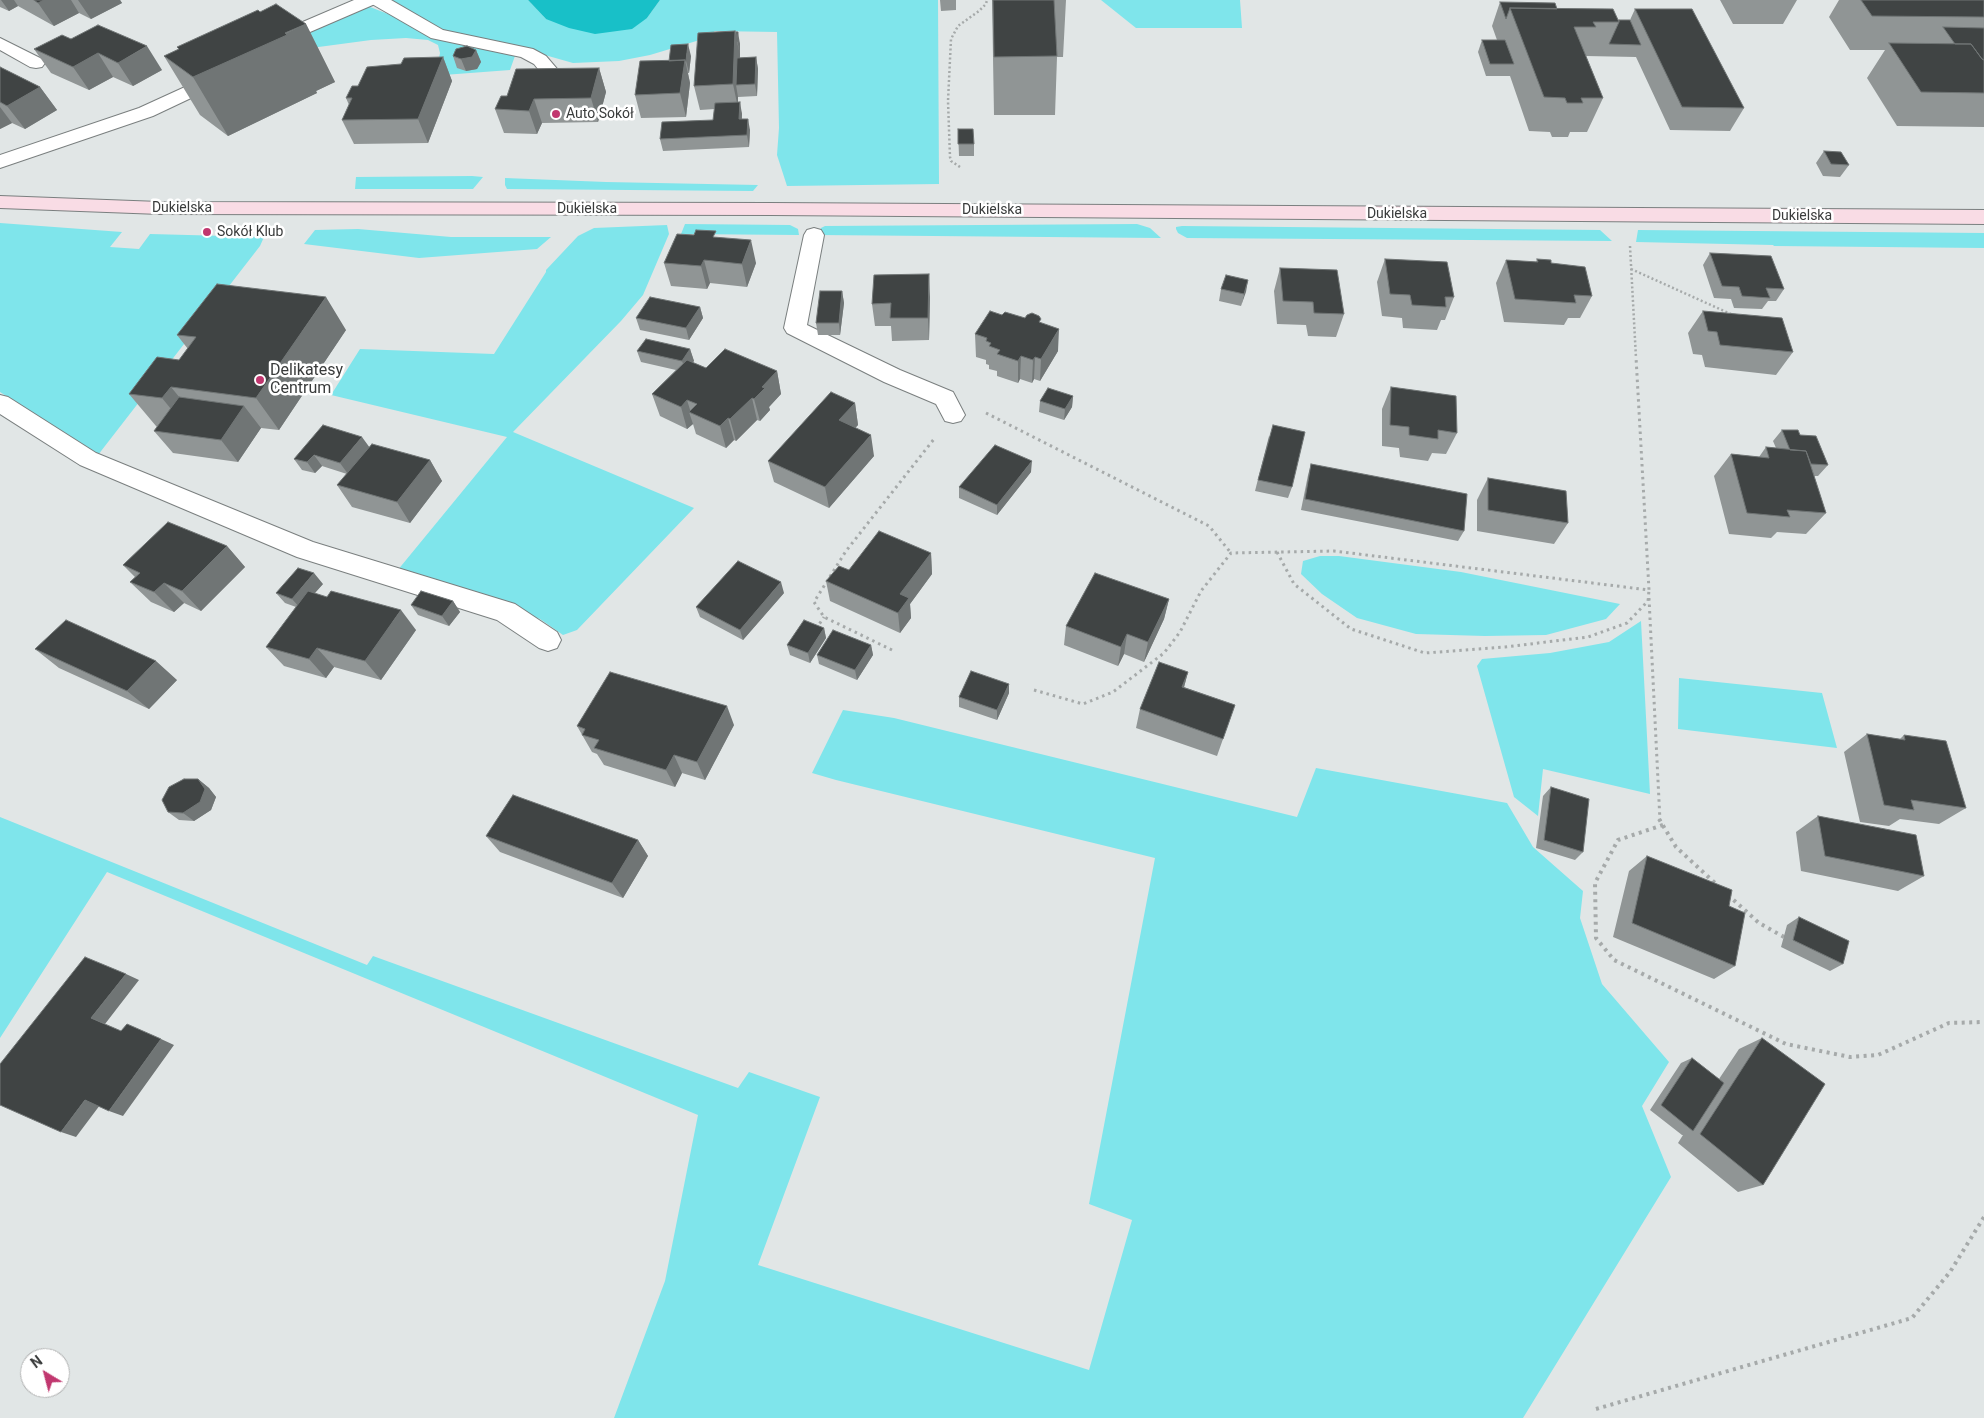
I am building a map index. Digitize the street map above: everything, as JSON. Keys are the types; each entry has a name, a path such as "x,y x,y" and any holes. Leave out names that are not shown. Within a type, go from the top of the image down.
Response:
{"main road":[{"name":"Dukielska","path":"0,202 160,208 771,209 1984,217"}],"street":[{"path":"259,56 304,28 369,0"},
{"path":"378,0 437,34 527,53 540,60 549,70"},
{"path":"0,43 36,64"},
{"path":"0,162 146,112 236,68"},
{"path":"814,235 795,328 892,376 949,407"},
{"path":"0,403 88,459 306,550 506,612 548,640"}],"path":[{"path":"960,167 951,161 950,157 948,101 951,39 958,26 979,11 988,0"},
{"path":"1628,216 1660,801 1658,818 1676,846 1718,886"},
{"path":"1631,269 1736,316"},
{"path":"892,650 824,617 814,602 846,551 949,407 969,404 1209,526 1231,553"},
{"path":"1277,552 1294,584 1351,629 1425,653 1505,647 1588,637 1627,623 1648,601 1649,590"},
{"path":"1231,553 1334,552 1649,590"},
{"path":"1034,690 1083,704 1113,692 1164,653 1180,632 1202,591 1231,553"},
{"path":"814,633 824,617"},
{"path":"1663,825 1618,840 1595,883 1596,938 1614,960 1786,1044 1850,1057 1878,1054 1949,1023 1984,1022"},
{"path":"1724,892 1759,923 1784,937"},
{"path":"1596,1409 1912,1318 1950,1272 1984,1217"}],"shaded area":[{"path":"391,0 528,0 546,19 647,18 660,0 938,0 939,184 787,186 777,155 779,128 777,32 715,31 703,39 650,55 619,61 573,63 506,44 442,32"},
{"path":"528,0 660,0 647,18 632,29 595,34 569,28 546,19"},
{"path":"1101,0 1240,0 1242,28 1136,28"},
{"path":"365,5 411,23 419,31 451,43 516,53 510,70 417,77 438,63 440,53 438,45 428,40 406,38 371,40 296,50 286,41"},
{"path":"356,177 483,177 473,189 355,189"},
{"path":"505,178 758,185 753,191 507,189"},
{"path":"0,223 122,232 110,247 139,249 150,234 264,237 260,246 98,455 0,392"},
{"path":"685,224 790,225 798,229 799,235 681,234"},
{"path":"1137,224 1150,228 1161,238 819,235 821,228 825,226"},
{"path":"667,225 669,234 643,295 621,321 513,432 694,508 577,630 563,635 540,619 397,571 507,437 331,395 360,349 494,354 546,270 578,236 594,228"},
{"path":"1176,227 1600,230 1612,241 1187,238 1178,233 1176,229"},
{"path":"358,229 451,237 551,237 537,249 419,258 304,244 315,230"},
{"path":"1638,230 1984,233 1984,248 1774,246 1636,242"},
{"path":"1320,556 1339,556 1461,572 1620,604 1606,619 1546,635 1416,634 1357,618 1322,594 1301,574 1303,561"},
{"path":"1641,621 1650,794 1543,769 1538,816 1514,797 1477,666 1482,659 1550,653 1609,642"},
{"path":"1679,678 1822,693 1837,748 1678,729"},
{"path":"843,710 894,718 1297,817 1316,768 1507,803 1533,847 1583,891 1580,918 1602,984 1669,1062 1642,1106 1671,1177 1523,1418 614,1418 665,1281 698,1115 107,872 0,1038 0,817 367,965 373,956 738,1088 749,1072 820,1097 758,1265 1089,1370 1132,1220 1089,1204 1155,858 812,773"}],"building":[{"path":"993,0 1054,0 1057,56 994,57"},
{"path":"1861,0 1984,0 1984,17 1872,16"},
{"path":"1500,2 1555,3 1557,9 1510,8 1506,19"},
{"path":"276,4 306,24 285,33 287,35 193,77 164,56 179,49 177,47 258,10 260,12"},
{"path":"1510,8 1613,9 1619,22 1593,22 1596,27 1574,27 1603,98 1581,98 1583,103 1567,103 1565,98 1544,97"},
{"path":"1635,9 1692,9 1744,108 1682,107"},
{"path":"1619,20 1630,20 1641,45 1609,44"},
{"path":"98,25 147,46 118,63 98,53 73,67 34,49 62,35 71,39"},
{"path":"1943,27 1984,28 1984,60 1971,44 1955,44"},
{"path":"735,31 733,84 694,86 698,33"},
{"path":"1482,40 1505,40 1514,64 1490,64"},
{"path":"1889,43 1971,44 1984,60 1984,93 1921,92"},
{"path":"688,44 686,61 669,61 671,45"},
{"path":"467,46 476,50 472,57 461,59 453,56 456,49"},
{"path":"443,57 418,119 342,120 352,98 346,98 352,86 358,86 367,67 401,64 404,58"},
{"path":"756,57 755,84 736,85 737,58"},
{"path":"685,60 680,93 635,95 640,61"},
{"path":"0,67 40,87 7,106 0,102"},
{"path":"599,68 591,98 534,99 529,111 495,109 501,96 507,96 516,69"},
{"path":"740,102 739,119 748,119 747,135 660,139 662,122 713,120 715,103"},
{"path":"958,129 973,129 974,144 958,144"},
{"path":"1824,151 1841,152 1849,165 1831,164"},
{"path":"696,230 716,231 713,237 751,240 742,264 704,260 701,266 664,263 677,234 694,235"},
{"path":"1710,253 1771,256 1784,289 1766,288 1770,298 1742,296 1739,287 1722,286"},
{"path":"1385,259 1447,262 1454,297 1445,297 1446,307 1412,305 1410,295 1390,294"},
{"path":"1537,259 1551,260 1551,263 1585,267 1592,296 1574,295 1576,303 1515,299 1506,260 1538,262"},
{"path":"1280,268 1337,270 1344,314 1314,313 1313,302 1283,301"},
{"path":"929,274 928,318 890,318 891,303 872,304 874,275"},
{"path":"1226,275 1248,280 1244,294 1221,289"},
{"path":"217,284 326,297 256,398 171,387 162,398 129,394 157,357 179,360 196,337 177,335"},
{"path":"820,291 842,291 839,323 816,323"},
{"path":"650,297 700,307 686,328 636,318"},
{"path":"990,311 1002,315 1005,312 1025,318 1032,313 1039,316 1041,319 1039,322 1059,329 1041,359 1035,357 1033,360 1021,356 1018,361 997,354 1000,350 989,346 991,343 986,341 987,338 975,334"},
{"path":"1703,311 1782,318 1793,352 1720,345 1717,332 1708,331"},
{"path":"646,339 690,349 682,361 637,351"},
{"path":"725,349 777,371 762,387 765,388 754,399 752,398 720,426 689,412 697,404 687,400 681,407 652,394 687,360 706,368"},
{"path":"1391,387 1456,396 1457,433 1438,430 1438,439 1409,435 1409,427 1390,425"},
{"path":"1048,388 1073,396 1065,409 1040,401"},
{"path":"831,392 855,403 839,420 871,435 825,487 768,461"},
{"path":"179,397 244,406 221,440 154,431"},
{"path":"323,425 362,437 340,463 314,455 307,462 294,459"},
{"path":"1273,425 1305,432 1292,487 1258,480"},
{"path":"1782,430 1798,430 1800,435 1816,436 1828,465 1811,464 1806,451 1790,450"},
{"path":"372,444 430,460 397,502 337,485"},
{"path":"995,445 1032,461 997,505 959,487"},
{"path":"1766,447 1806,451 1826,513 1787,510 1790,517 1747,513 1731,454 1769,458"},
{"path":"1311,464 1467,494 1464,531 1305,499"},
{"path":"1488,478 1566,491 1568,523 1488,510"},
{"path":"168,522 227,546 182,591 164,583 154,592 130,582 140,573 123,565"},
{"path":"879,531 931,553 900,594 909,598 898,613 826,581 839,566 849,570"},
{"path":"738,561 781,582 740,630 696,607"},
{"path":"298,568 314,573 292,599 276,593"},
{"path":"1095,573 1169,599 1148,642 1127,634 1121,647 1066,626"},
{"path":"308,591 327,597 331,591 401,610 365,661 317,648 309,659 266,647"},
{"path":"421,591 453,601 442,616 411,605"},
{"path":"66,620 156,661 127,691 35,649"},
{"path":"804,620 824,628 808,653 787,645"},
{"path":"833,630 871,645 855,670 817,655"},
{"path":"1159,662 1188,672 1182,687 1235,705 1223,739 1140,709"},
{"path":"971,671 1009,684 997,710 959,697"},
{"path":"610,672 727,706 697,762 674,755 666,770 594,748 599,740 582,735 585,729 577,726"},
{"path":"1867,734 1905,740 1904,735 1946,741 1966,808 1911,800 1914,810 1884,805"},
{"path":"184,779 198,779 205,789 200,802 183,813 168,812 162,800 169,787"},
{"path":"1551,787 1589,799 1583,852 1544,840"},
{"path":"513,795 638,840 612,883 486,836"},
{"path":"1818,816 1916,835 1924,876 1825,856"},
{"path":"1647,856 1732,890 1729,906 1745,913 1735,966 1632,923"},
{"path":"1799,917 1849,941 1843,964 1793,940"},
{"path":"85,957 126,974 91,1018 121,1031 127,1024 161,1039 109,1111 85,1100 61,1132 0,1105 0,1064"},
{"path":"1762,1038 1825,1084 1763,1185 1700,1134"},
{"path":"1692,1058 1724,1083 1693,1131 1661,1105"}],"place":[{"name":"Auto Sokół","path":"556,114"},
{"name":"Sokół Klub","path":"207,232"},
{"name":"Delikatesy Centrum","path":"260,380"}]}
